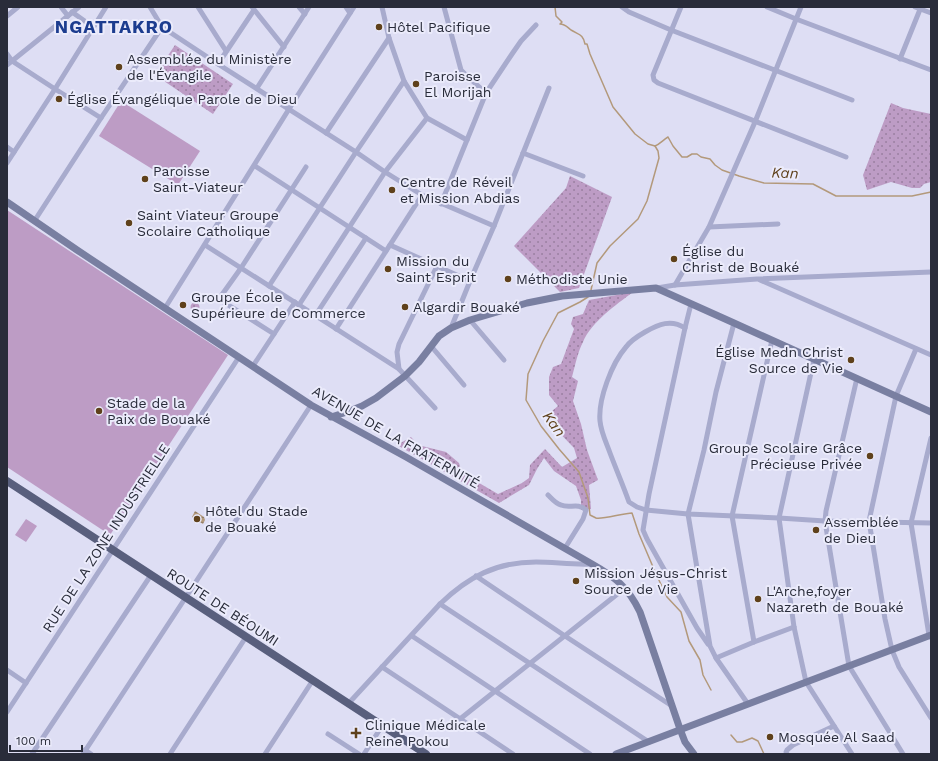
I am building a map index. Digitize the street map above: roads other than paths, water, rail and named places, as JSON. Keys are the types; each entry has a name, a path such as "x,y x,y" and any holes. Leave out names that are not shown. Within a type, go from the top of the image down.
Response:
{"main road":[{"name":"ROUTE DE BÉOUMI","path":"7,481 426,754"}],"street":[{"path":"7,16 18,7"},
{"path":"61,7 68,16"},
{"path":"7,65 79,7"},
{"path":"7,163 106,7"},
{"path":"150,7 162,27 422,195 494,226"},
{"path":"198,7 226,51"},
{"path":"299,7 305,14"},
{"path":"257,88 309,7"},
{"path":"346,7 350,13"},
{"path":"165,308 354,7"},
{"path":"382,7 389,38 404,82 427,118 467,140"},
{"path":"444,7 461,70 486,93"},
{"path":"622,7 629,12 671,30 852,100"},
{"path":"681,7 653,75 654,80 658,83 755,122 846,157"},
{"path":"767,7 931,70"},
{"path":"675,285 709,227 755,122 801,7"},
{"path":"218,64 253,8 284,47"},
{"path":"900,59 918,8 931,13"},
{"path":"72,12 93,27"},
{"path":"441,204 486,93 512,54 536,25"},
{"path":"35,220 162,27"},
{"path":"326,133 389,38"},
{"path":"7,54 12,61 101,118"},
{"path":"269,286 356,152 404,82"},
{"path":"451,328 494,226 549,88"},
{"path":"253,366 274,334 297,304 386,172 427,118"},
{"path":"7,147 14,152"},
{"path":"523,153 583,176"},
{"path":"255,166 386,251"},
{"path":"274,334 222,301 220,298 306,167"},
{"path":"336,329 422,195"},
{"name":"AVENUE DE LA FRATERNITÉ","path":"7,202 311,405 406,457 616,579 634,600 640,612 680,729 685,742 694,754"},
{"path":"709,227 778,224"},
{"path":"315,316 366,238"},
{"path":"205,245 399,369 436,408"},
{"path":"390,245 470,281"},
{"path":"399,369 397,352 399,344 438,266"},
{"path":"331,417 362,406 376,398 405,376 419,362 439,336 451,328 470,320 528,303 562,296 675,285 757,279 931,272"},
{"path":"757,279 931,355"},
{"path":"656,288 931,412"},
{"path":"692,304 685,328 649,494 643,530 697,628 748,704"},
{"path":"470,320 504,360"},
{"path":"710,646 688,514 734,322"},
{"path":"685,328 678,324 668,323 635,338 626,347 616,361 607,381 600,410 600,420 603,433 629,502 646,510 688,514 825,521 931,523"},
{"path":"754,642 732,516 772,340"},
{"path":"431,346 464,384"},
{"path":"916,349 896,396 869,521 885,619 892,650 899,667 931,718"},
{"name":"RUE DE LA ZONE INDUSTRIELLE","path":"7,712 239,357"},
{"path":"814,358 779,518 794,627 806,682 852,754"},
{"path":"857,378 826,511 825,521 849,666 903,754"},
{"path":"91,754 84,752 311,405"},
{"path":"616,754 930,636 911,523 931,438"},
{"path":"548,495 553,501 562,506 576,505 583,507 586,510 583,519 565,548"},
{"path":"348,704 440,604 465,583 476,576 501,566 518,563 536,562 592,564"},
{"path":"32,754 151,575"},
{"path":"476,576 673,707"},
{"path":"460,719 625,588"},
{"path":"440,604 649,742"},
{"path":"716,658 794,627"},
{"path":"412,636 590,754"},
{"path":"170,754 246,637"},
{"path":"382,667 513,754"},
{"path":"7,670 26,683"},
{"path":"265,754 313,680"},
{"path":"364,754 382,726"},
{"path":"787,754 787,750 793,744 834,726"},
{"path":"328,734 359,754"}],"waterway":[{"name":"Kan","path":"555,7 556,16 562,22 560,24 565,25 580,35 585,44 587,44 613,107 635,134 648,144 655,146 668,137 682,157 697,154 701,157 710,159 722,170 739,176 764,183 813,184 836,196 912,196 931,192"},
{"name":"Kan","path":"591,290 597,263 610,246 638,219 647,201 659,158 658,151 655,146"},
{"name":"Kan","path":"588,297 558,313 528,374 526,400 541,426 579,472 588,498 590,515 599,518 632,513 639,534 667,597 681,612 689,641 700,660 703,675 711,690"},
{"name":"Kan","path":"731,735 737,742 742,742 752,738 758,741 764,754"}],"place":[{"name":"Hôtel Pacifique","path":"379,27"},
{"name":"Assemblée du Ministère de l'Évangile","path":"119,67"},
{"name":"Paroisse El Morijah","path":"416,84"},
{"name":"Église Évangélique Parole de Dieu","path":"59,99"},
{"name":"Paroisse Saint-Viateur","path":"145,179"},
{"name":"Centre de Réveil et Mission Abdias","path":"392,190"},
{"name":"Saint Viateur Groupe Scolaire Catholique","path":"129,223"},
{"name":"Église du Christ de Bouaké","path":"674,259"},
{"name":"Mission du Saint Esprit","path":"388,269"},
{"name":"Méthodiste Unie","path":"508,279"},
{"name":"Groupe École Supérieure de Commerce","path":"183,305"},
{"name":"Algardir Bouaké","path":"405,307"},
{"name":"Église Medn Christ Source de Vie","path":"851,360"},
{"name":"Stade de la Paix de Bouaké","path":"99,411"},
{"name":"Groupe Scolaire Grâce Précieuse Privée","path":"870,456"},
{"name":"Hôtel du Stade de Bouaké","path":"197,519"},
{"name":"Assemblée de Dieu","path":"816,530"},
{"name":"Mission Jésus-Christ Source de Vie","path":"576,581"},
{"name":"L'Arche,foyer Nazareth de Bouaké","path":"758,599"},
{"name":"Clinique Médicale Reine Pokou","path":"356,733"},
{"name":"Mosquée Al Saad","path":"770,737"}],"district":[{"name":"NGATTAKRO","path":"114,26"}]}
